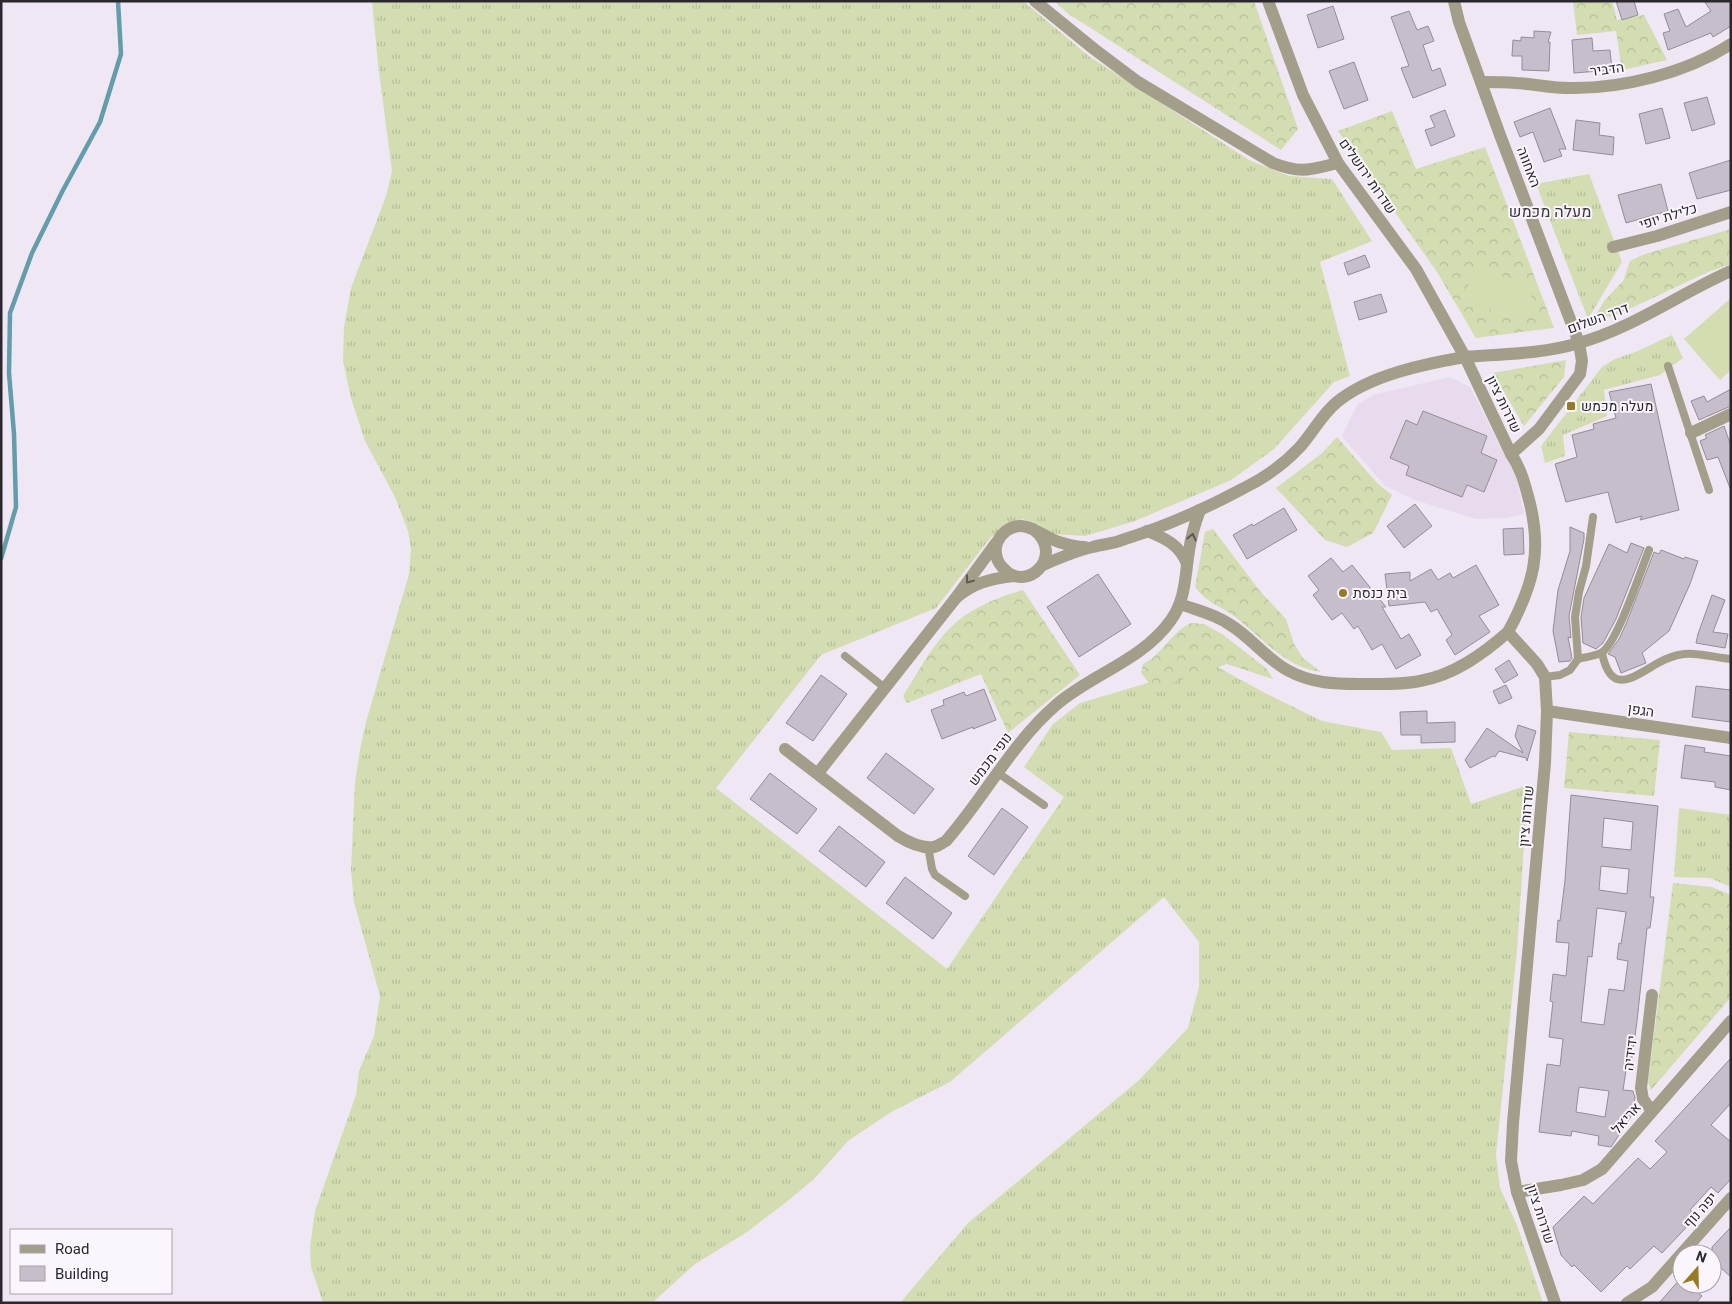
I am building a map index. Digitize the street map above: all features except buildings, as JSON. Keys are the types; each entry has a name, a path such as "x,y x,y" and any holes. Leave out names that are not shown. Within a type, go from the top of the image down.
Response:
{"street":[{"path":"1035,1 1094,50 1138,82 1273,163 1292,170 1309,170 1338,163"},
{"name":"שדרות ירושלים","path":"1268,1 1302,95 1338,163 1416,269 1465,358"},
{"name":"האחווה","path":"1454,1 1459,22 1579,343 1582,361 1580,374 1539,429 1511,454"},
{"name":"הדביר","path":"1481,82 1514,82 1568,88 1596,88 1663,74 1700,62 1731,44"},
{"name":"כלילת יופי","path":"1613,247 1657,236 1731,212"},
{"name":"דרך השלום","path":"1093,546 1120,541 1183,518 1245,488 1275,470 1298,448 1336,402 1355,389 1399,372 1436,362 1549,350 1579,343 1653,313 1731,272"},
{"name":"שדרות ציון","path":"1465,358 1511,454 1518,464 1533,513 1536,540 1530,583 1523,605 1508,632"},
{"path":"1691,433 1731,414"},
{"name":"נופי מכמש","path":"928,846 935,847 946,841 1039,721 1056,705 1074,690 1147,646 1171,620 1180,604 1194,526 1200,510"},
{"path":"818,773 955,599 1002,534 1017,526 1025,526 1057,542 1076,547 1093,546"},
{"path":"955,599 963,591 979,582 1013,576 1030,576 1037,572 1043,565 1047,549 1040,534 1033,529"},
{"path":"1147,531 1163,537 1174,546 1183,554 1187,564"},
{"path":"998,541 996,558 1005,572 1013,576"},
{"path":"1043,565 1093,546"},
{"path":"1180,604 1230,624 1274,662 1303,678 1320,682 1382,684 1420,681 1456,668 1476,658 1508,632 1537,664 1545,677"},
{"name":"שדרות ציון","path":"1545,677 1547,711 1544,773 1511,1161 1517,1192 1555,1303"},
{"name":"הגפן","path":"1547,711 1731,738"},
{"path":"786,749 898,836 911,843 928,846"},
{"name":"ידידיה","path":"1652,995 1641,1088 1643,1099 1652,1111"},
{"name":"אריאל","path":"1517,1192 1561,1186 1583,1180 1602,1169 1731,1021"},
{"name":"יפה נוף","path":"1627,1303 1652,1287 1731,1198"}],"lane":[{"path":"1668,366 1710,490"},
{"path":"1578,659 1575,617 1594,517"},
{"path":"1545,677 1560,675 1570,670 1578,659 1602,653 1611,641 1627,608 1649,550"},
{"path":"1602,653 1604,666 1614,678 1624,681 1644,673 1660,662 1686,653 1731,659"},
{"path":"845,656 885,688"},
{"path":"998,773 1044,805"},
{"path":"928,846 932,870 935,875 965,896"}],"shaded area":[{"path":"1450,377 1470,387 1516,477 1524,514 1506,518 1476,519 1415,500 1385,486 1342,436 1357,405 1373,395"}],"green space":[{"path":"372,1 1023,1 1090,57 1249,160 1289,176 1332,179 1372,241 1320,262 1350,376 1334,382 1274,449 1231,480 1135,521 1085,536 1053,534 1039,525 1023,519 991,537 936,608 821,655 716,788 947,969 1064,797 1024,767 1053,724 1080,703 1212,664 1322,721 1381,732 1392,750 1451,748 1471,804 1528,785 1517,950 1496,1155 1500,1188 1517,1225 1543,1303 900,1303 968,1223 1138,1081 1188,1028 1199,987 1199,942 1164,897 950,1082 891,1112 848,1141 814,1179 785,1203 747,1232 695,1264 652,1303 323,1303 311,1267 310,1247 315,1211 356,1095 359,1071 374,1036 380,996 354,902 351,870 355,783 366,722 409,574 411,549 408,531 395,497 365,441 351,398 343,361 344,327 351,288 386,196 392,171"},
{"path":"1055,1 1254,1 1298,129 1281,150 1067,13"},
{"path":"1573,1 1612,1 1617,20 1644,15 1667,60 1622,70 1616,31 1577,35"},
{"path":"1392,111 1416,169 1485,147 1554,328 1476,338 1437,272 1338,131"},
{"path":"1589,174 1622,262 1588,319 1536,184"},
{"path":"1731,229 1731,264 1708,272 1612,317 1596,314 1605,300 1623,281 1630,261 1642,255"},
{"path":"1475,267 1534,288 1522,321 1463,300"},
{"path":"1731,298 1731,370 1720,380 1684,339"},
{"path":"1672,335 1683,358 1660,375 1604,390 1607,416 1563,435 1565,456 1545,463 1541,446 1602,367 1615,359 1638,351"},
{"path":"1566,360 1564,377 1524,426 1493,373"},
{"path":"1337,437 1377,483 1392,495 1373,533 1347,547 1325,540 1276,488 1321,454"},
{"path":"1213,529 1259,590 1286,619 1294,644 1303,658 1321,672 1302,667 1284,657 1234,616 1204,597 1195,587 1205,532"},
{"path":"1023,590 1080,675 1008,733 981,674 907,703 903,696 930,653 949,629 983,605"},
{"path":"1191,623 1204,624 1222,634 1267,669 1273,679 1227,664 1154,689 1141,673 1143,664 1156,655 1178,632"},
{"path":"1569,732 1660,740 1654,796 1564,788"},
{"path":"1679,808 1731,815 1731,887 1710,878 1674,877"},
{"path":"1673,883 1712,887 1731,895 1731,997 1651,1090 1648,1082"}],"waterway":[{"path":"1,559 16,507 14,434 9,373 10,313 32,253 100,122 121,54 118,1"}],"place":[{"name":"מעלה מכמש","path":"1571,406"},
{"name":"בית כנסת","path":"1343,593"}],"district":[{"name":"מעלה מכמש","path":"1550,211"}]}
